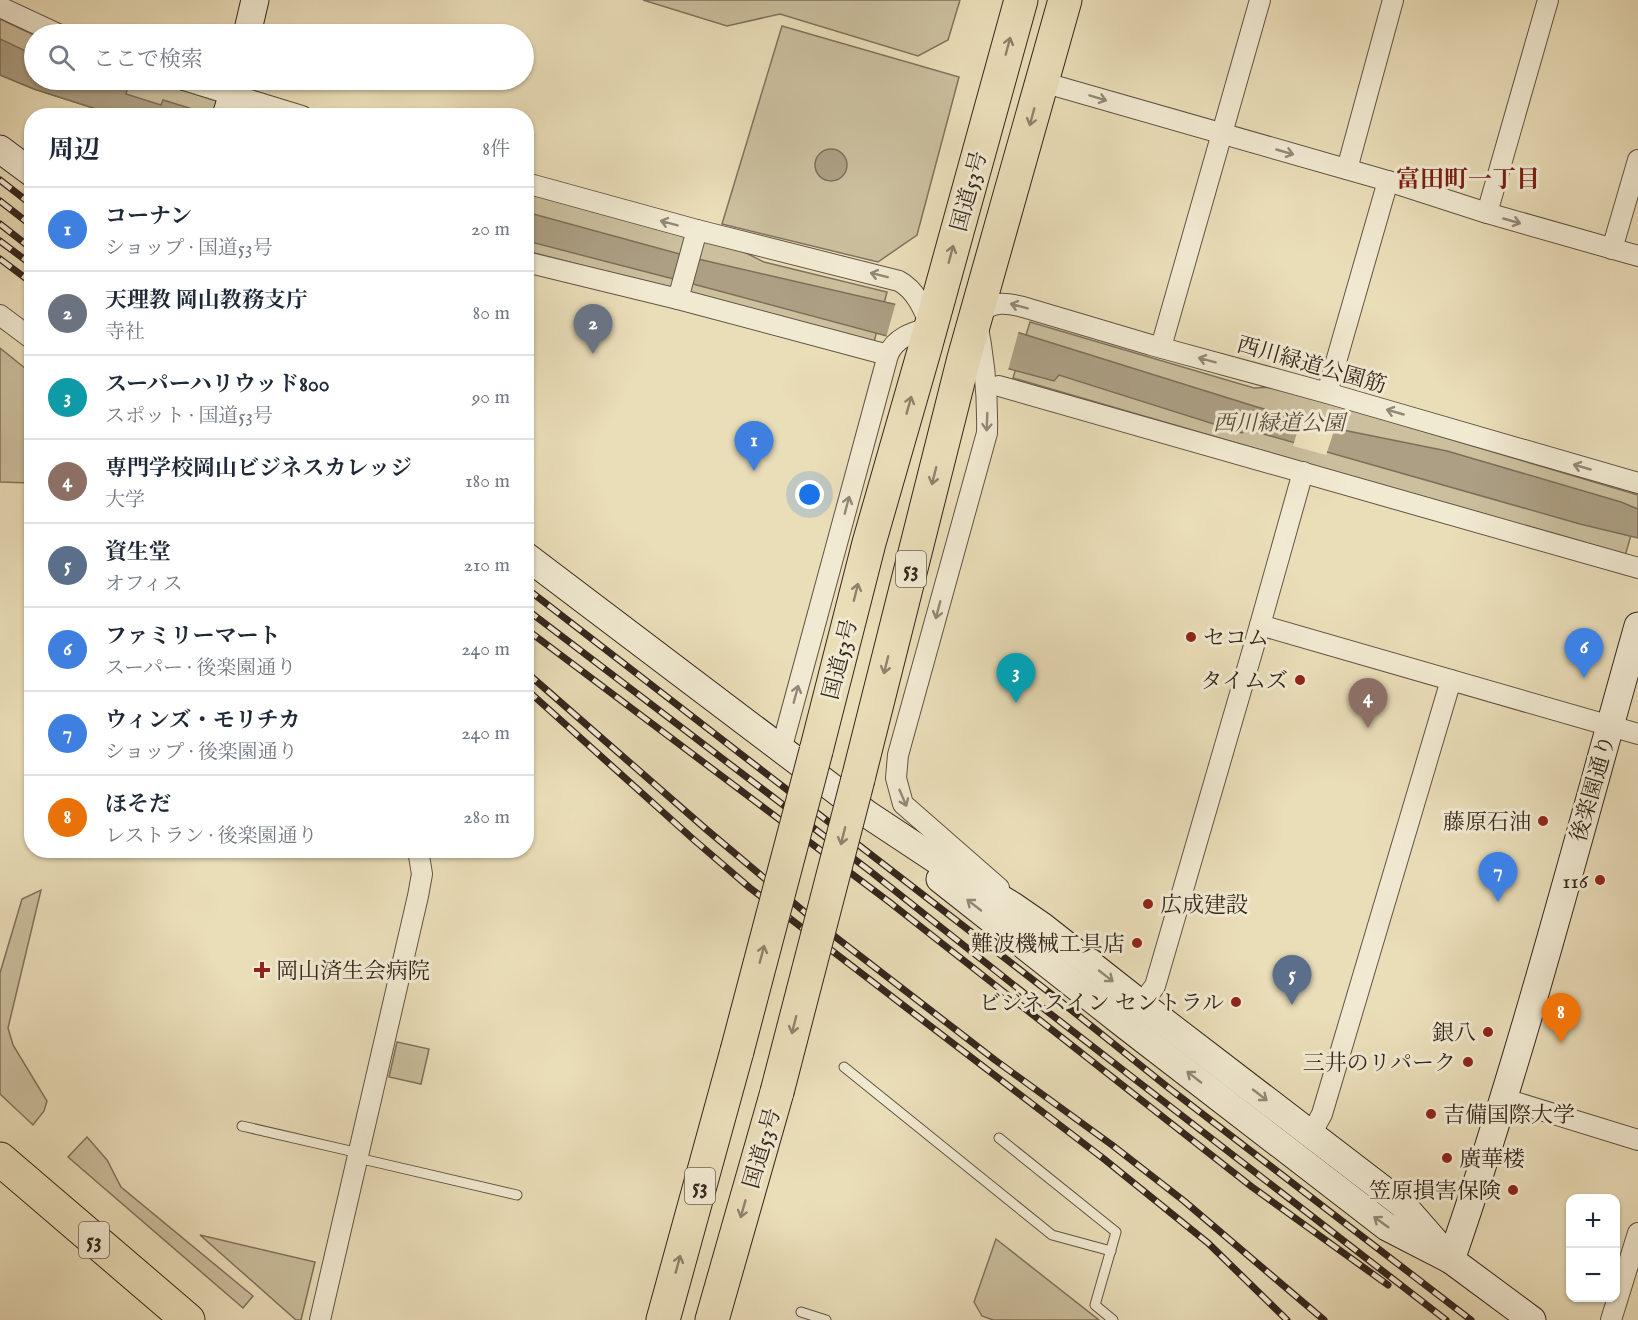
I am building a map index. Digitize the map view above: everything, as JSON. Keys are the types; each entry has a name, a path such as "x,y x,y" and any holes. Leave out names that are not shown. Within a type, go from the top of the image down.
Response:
{"highway":[{"name":"国道53号","path":"663,1320 816,751 869,543 917,332 1021,0"},
{"name":"国道53号","path":"712,1320 777,1092 858,780 974,361 976,319 1065,0"},
{"name":"53","path":"2,1166 188,1320"}],"street":[{"path":"249,24 255,0"},
{"path":"1161,347 1260,0"},
{"path":"1347,169 1393,0"},
{"path":"1486,213 1548,0"},
{"path":"0,8 35,24"},
{"path":"1042,82 1347,169 1486,213 1638,256"},
{"path":"212,90 273,108"},
{"path":"0,149 24,167"},
{"path":"1612,249 1638,159"},
{"path":"1327,393 1388,182"},
{"path":"534,185 696,230 899,280 912,290 917,332 781,750"},
{"path":"680,291 696,230"},
{"path":"534,264 917,332"},
{"name":"西川緑道公園筋","path":"976,319 985,309 1005,303 1638,483"},
{"path":"0,315 24,333"},
{"path":"974,361 988,403 987,433 898,755 896,778 903,804 998,886 1013,906"},
{"path":"999,386 1638,568"},
{"path":"1133,1014 1155,986 1303,472"},
{"path":"534,562 867,814 1042,926 1133,1014 1387,1227 1451,1260 1532,1320"},
{"path":"1260,625 1638,735"},
{"name":"後楽園通り","path":"1451,1260 1505,1099 1638,626"},
{"path":"1311,1134 1322,1114 1451,680"},
{"path":"867,814 929,870 1133,1014 1311,1134 1402,1204 1451,1260"},
{"path":"320,1320 418,896 422,874 419,858"},
{"path":"1505,1099 1638,1140"},
{"path":"1611,1320 1638,1233"}],"lane":[{"path":"844,1067 1052,1235 1111,1251"},
{"path":"242,1126 517,1196"},
{"path":"999,1138 1116,1232 1095,1305 1113,1320"},
{"path":"801,1312 826,1320"}],"green space":[{"path":"643,0 960,0 948,40 918,56 780,14 727,26"},
{"path":"0,19 24,30 24,85 0,75"},
{"path":"782,26 959,77 917,235 878,262 722,224"},
{"path":"37,90 182,90 239,108 93,108"},
{"path":"534,194 740,250 764,262 887,292 874,342 534,253"},
{"name":"西川緑道公園","path":"1030,322 1254,388 1274,387 1638,495 1638,511 1625,556 1013,378"},
{"path":"0,348 24,367 24,483 0,482"},
{"path":"41,890 8,1028 13,1045 47,1101 44,1111 33,1125 0,1094 0,973 22,899"},
{"path":"397,1042 429,1049 421,1084 389,1077"},
{"path":"87,1137 107,1160 121,1187 253,1296 243,1308 68,1157"},
{"path":"200,1235 315,1262 301,1320 296,1320"},
{"path":"996,1239 1099,1320 993,1320 982,1316 974,1302"}],"shaded area":[{"path":"0,39 24,50 24,85 0,75"},
{"path":"37,90 127,90 126,94 161,105 163,100 189,108 93,108"},
{"path":"831,149 842,154 847,165 842,176 831,181 820,176 815,165 820,154"},
{"path":"534,214 698,259 1020,333 1257,407 1333,428 1447,451 1621,502 1638,509 1638,538 1580,524 1246,429 1242,433 1059,375 1054,381 534,243"}],"pier":[{"path":"896,302 1019,330 1008,370 886,338"},
{"path":"1302,416 1336,425 1326,455 1293,446"}],"railway":[{"path":"0,180 24,199"},
{"path":"0,201 24,220"},
{"path":"0,224 24,243"},
{"path":"0,241 24,259"},
{"path":"0,259 24,277"},
{"path":"534,594 1471,1320"},
{"path":"534,615 870,871 1446,1320"},
{"path":"534,635 888,901 1252,1187 1388,1285"},
{"path":"534,679 820,925 995,1060 1112,1145 1184,1201 1324,1320"},
{"path":"534,696 750,888 1104,1159 1208,1243 1287,1320"}],"place":[{"name":"天理教 岡山教務支庁","path":"593,354"},
{"name":"コーナン","path":"754,471"},
{"name":"セコム","path":"1191,637"},
{"name":"ファミリーマート","path":"1584,678"},
{"name":"タイムズ","path":"1300,680"},
{"name":"スーパーハリウッド800","path":"1016,703"},
{"name":"専門学校岡山ビジネスカレッジ","path":"1368,728"},
{"name":"藤原石油","path":"1543,821"},
{"name":"116","path":"1600,880"},
{"name":"ウィンズ・モリチカ","path":"1498,902"},
{"name":"広成建設","path":"1148,904"},
{"name":"難波機械工具店","path":"1137,943"},
{"name":"岡山済生会病院","path":"262,970"},
{"name":"ビジネスイン セントラル","path":"1236,1002"},
{"name":"資生堂","path":"1292,1005"},
{"name":"銀八","path":"1488,1032"},
{"name":"ほそだ","path":"1561,1043"},
{"name":"三井のリパーク","path":"1468,1062"},
{"name":"吉備国際大学","path":"1431,1114"},
{"name":"廣華楼","path":"1447,1158"},
{"name":"笠原損害保険","path":"1513,1190"}],"district":[{"name":"富田町一丁目","path":"1468,179"}]}
